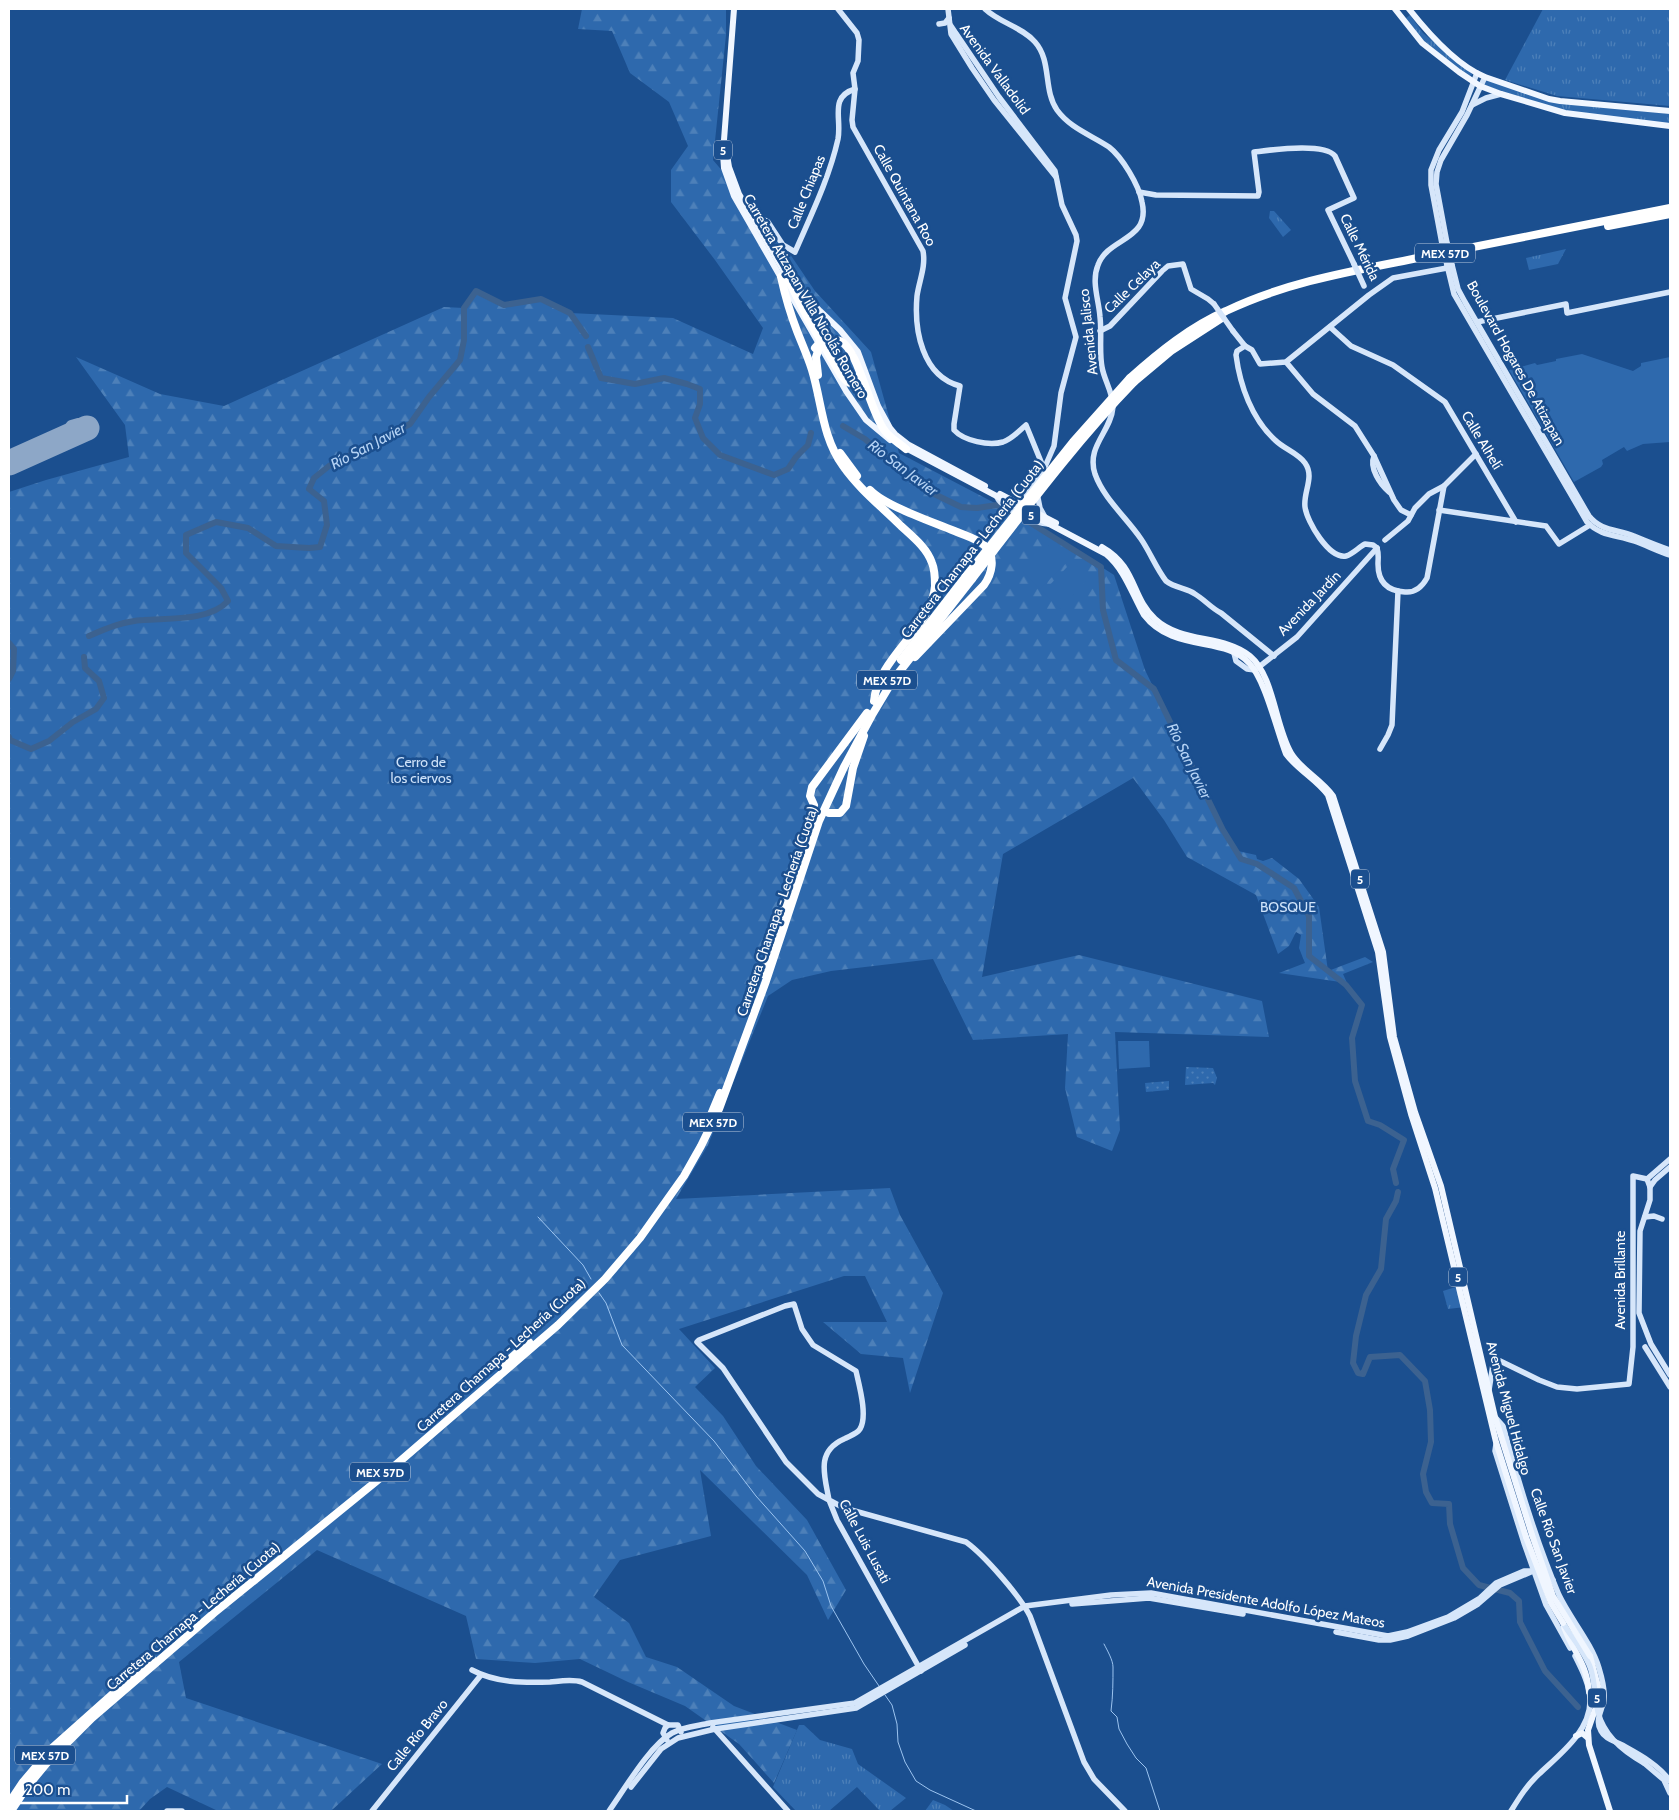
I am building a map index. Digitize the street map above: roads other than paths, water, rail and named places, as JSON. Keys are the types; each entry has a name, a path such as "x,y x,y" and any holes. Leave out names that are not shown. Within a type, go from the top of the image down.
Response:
{"highway":[{"name":"Carretera Chamapa - Lechería (Cuota)","path":"11,1811 27,1787 56,1752 92,1718 214,1613 384,1475 558,1324 597,1287 640,1238 668,1200 694,1159 710,1128 738,1059 763,989 819,822 870,714 874,701 906,653 1132,380 1175,341 1200,324 1248,301 1286,287 1392,263 1670,208"},
{"name":"Carretera Chamapa - Lechería (Cuota)","path":"1132,380 1204,328 1234,312 1288,292 1437,259 1670,214"},
{"path":"783,276 789,310 812,370 822,419 831,448 844,468 923,547 935,574 930,607 894,656 878,685 874,701"},
{"path":"783,276 841,376 848,383 853,384 858,382 860,374"},
{"path":"812,370 813,356 824,340 834,336 849,340"},
{"path":"824,340 839,340 846,344 855,359 871,406 885,431 906,449"},
{"path":"817,350 816,369 829,430 835,445 856,474 873,493 972,538 987,548 991,558 992,568 990,577 984,585 893,680"},
{"name":"Carretera Chamapa - Lechería (Cuota)","path":"9,1803 23,1782 51,1749 89,1714 211,1609 381,1471 553,1322 581,1297 637,1234 679,1175 709,1120 750,1011 815,819 839,765 893,680 969,578"},
{"path":"814,805 810,796 812,787 870,714"},
{"path":"829,813 840,813 846,806 853,768 870,714"}],"main road":[{"name":"Carretera Atizapan Villa Nicolás Romero","path":"734,9 723,153 724,168 734,196 783,276 849,340 858,352 878,406 895,434 909,445 1098,549 1113,560 1124,574 1144,615 1164,633 1181,640 1234,652 1257,668"},
{"name":"Carretera Atizapan Villa Nicolás Romero","path":"738,9 727,154 729,167 739,194 816,341 856,407 876,429 906,449 1016,505"},
{"path":"1395,9 1428,48 1480,86 1565,113 1670,126"},
{"path":"1408,9 1436,41 1477,73 1485,77 1555,100 1670,112"},
{"name":"Carretera Atizapan Villa Nicolás Romero","path":"1047,521 1116,556 1128,571 1148,612 1160,624 1182,635 1237,648 1250,656 1257,668 1286,754 1293,764 1324,791 1334,810 1378,952 1387,1023 1413,1113"},
{"name":"Avenida Miguel Hidalgo","path":"1413,1113 1441,1186 1496,1442 1551,1603 1563,1623"},
{"name":"Avenida Miguel Hidalgo","path":"1481,1367 1489,1390 1528,1539 1553,1596 1592,1656 1598,1686 1595,1708 1588,1730 1588,1738 1592,1758 1610,1811"},
{"path":"1563,1623 1587,1674 1589,1692"},
{"path":"1593,1665 1600,1670"},
{"path":"1598,1719 1595,1708 1604,1701"},
{"path":"1576,1736 1582,1733 1588,1738"}],"street":[{"name":"Calle Quintana Roo","path":"838,9 857,33 859,40 858,61 853,73 855,90 852,120 855,131 924,251 924,265 917,309 920,345 931,365 938,373 952,384 960,386 954,430 958,434 977,441 1001,442 1008,440 1026,425 1044,469"},
{"path":"939,24 945,23 949,18 948,9"},
{"name":"Avenida Jalisco","path":"985,9 1024,33 1038,45 1045,63 1052,99 1057,110 1063,117 1116,154 1142,200 1143,213 1137,229 1131,236 1106,252 1098,265 1095,280 1100,316 1102,367 1110,391 1113,408 1093,458 1096,476 1108,498 1132,525 1166,581 1170,585 1189,590 1199,596 1211,608 1221,613 1274,656"},
{"path":"1405,23 1407,17 1413,15"},
{"name":"Avenida Valladolid","path":"949,18 951,26 999,97 1055,170 1062,205 1078,242 1065,298 1076,337 1061,393 1054,446 1044,469 1016,505"},
{"name":"Boulevard Hogares De Atizapan","path":"1477,73 1462,112 1439,150 1433,165 1431,185 1438,208 1454,294 1594,522 1604,528 1628,534 1670,550"},
{"name":"Boulevard Hogares De Atizapan","path":"1438,208 1436,184 1438,166 1472,105 1485,77"},
{"name":"Calle Chiapas","path":"750,212 768,222 783,245 795,252 831,167 840,128 838,109 840,100 846,94 855,90"},
{"path":"1472,105 1486,98 1501,94"},
{"name":"Calle Mérida","path":"1139,192 1156,195 1258,196 1254,152 1315,148 1332,152 1354,198 1328,210 1369,295"},
{"name":"Calle Celaya","path":"1100,331 1110,326 1165,268 1183,264 1192,289 1208,298 1214,304 1245,346"},
{"path":"1444,486 1427,578 1418,589 1408,592 1398,591 1384,585 1379,575 1378,552 1373,545 1366,544 1348,556 1340,556 1331,551 1315,529 1305,508 1309,471 1304,461 1275,440 1265,430 1252,410 1236,361 1237,350 1245,346 1252,350 1260,364 1286,362 1393,278 1449,266"},
{"name":"Boulevard Hogares De Atizapan","path":"1449,266 1458,289 1477,322 1486,344 1569,492 1590,525"},
{"path":"1477,322 1566,304 1567,313 1670,292"},
{"name":"Calle Alhelí","path":"1330,326 1352,346 1388,362 1445,402 1516,522"},
{"path":"1286,362 1312,394 1355,426 1374,456 1372,467 1382,484 1397,505 1404,512 1412,514"},
{"path":"1385,540 1408,521 1415,508 1430,494 1444,486 1476,454"},
{"path":"997,497 1002,504 1035,522 1047,521 1038,497 1039,475"},
{"path":"1439,510 1546,526 1559,544 1590,525 1609,535 1634,541 1670,555"},
{"name":"Avenida Jardín","path":"1257,668 1301,633 1376,548"},
{"path":"1380,749 1392,725 1398,591"},
{"path":"1650,1187 1647,1179 1670,1159"},
{"path":"1650,1187 1654,1180 1670,1167"},
{"name":"Avenida Brillante","path":"1494,1358 1538,1380 1557,1387 1577,1389 1629,1384 1633,1347 1634,1176 1647,1179"},
{"name":"Avenida Brillante","path":"1648,1345 1639,1313 1640,1231 1650,1200 1650,1187"},
{"path":"1645,1217 1654,1216 1662,1220"},
{"name":"Calle Luis Lusati","path":"829,1500 818,1494 786,1462 722,1368 697,1342 702,1338 794,1304 802,1329 813,1345 856,1371 861,1396 862,1423 857,1432 833,1444 826,1456 824,1469 829,1500 837,1520 921,1669"},
{"path":"1633,1347 1648,1345"},
{"path":"1648,1345 1670,1375"},
{"path":"1648,1345 1670,1387"},
{"path":"1481,1367 1494,1358"},
{"path":"1489,1390 1494,1358"},
{"name":"Calle Río San Javier","path":"1495,1417 1503,1426 1538,1540 1560,1597 1600,1670 1604,1701 1598,1719"},
{"path":"829,1500 844,1508 966,1542 991,1566 1026,1607 1084,1762 1094,1778 1125,1811"},
{"path":"1528,1539 1527,1546 1532,1547 1538,1540"},
{"name":"Calle Río San Javier","path":"1528,1539 1528,1553 1546,1605 1578,1662 1589,1692"},
{"path":"1524,1571 1528,1553"},
{"path":"1543,1554 1540,1563 1534,1570 1546,1573 1553,1580"},
{"name":"Avenida Presidente Adolfo López Mateos","path":"1491,1590 1534,1570"},
{"name":"Avenida Presidente Adolfo López Mateos","path":"614,1811 668,1740 714,1729 856,1708 1026,1607 1148,1598 1379,1640 1390,1640 1408,1636 1454,1618 1478,1604 1500,1580 1524,1571 1534,1570"},
{"path":"1546,1605 1548,1598 1554,1594 1560,1597"},
{"name":"Avenida Miguel Hidalgo","path":"1563,1623 1589,1663 1602,1722 1618,1745 1664,1780 1670,1793"},
{"name":"Avenida Presidente Adolfo López Mateos","path":"609,1811 648,1756 681,1729 710,1723 855,1704 921,1669"},
{"path":"472,1670 481,1675 528,1682 579,1681 668,1725 678,1725 681,1729 681,1735 678,1738"},
{"name":"Calle Río Bravo","path":"372,1811 481,1675"},
{"path":"1598,1686 1604,1701"},
{"path":"1511,1811 1524,1790 1560,1754 1582,1728 1590,1705 1589,1692"},
{"path":"1598,1719 1602,1734 1653,1763 1665,1774 1670,1782"},
{"path":"710,1723 788,1811"},
{"path":"668,1725 663,1733 668,1740"},
{"path":"168,1811 182,1811"}],"waterway":[{"name":"Río San Javier","path":"89,636 123,623 200,615 211,612 228,601 221,588 186,553 186,535 216,522 248,528 276,546 320,547 327,525 324,501 309,489 314,478 329,466 410,424 429,397 460,360 464,340 464,308 476,291 504,305 541,299 570,313 586,336"},
{"name":"Río San Javier","path":"588,347 601,378 635,384 664,378 700,389 700,404 695,418 703,438 720,455 774,475 788,469 796,457 808,445 811,433"},
{"name":"Río San Javier","path":"843,426 865,439 901,471 930,492 961,507 977,508 997,505 1011,512"},
{"name":"Río San Javier","path":"1026,520 1101,567 1103,610 1116,660 1154,689 1223,830 1241,859 1257,864 1294,888 1309,916 1309,956 1346,985 1362,1005 1352,1038 1355,1081 1368,1121 1380,1125 1404,1140 1393,1169 1396,1183"},
{"name":"Río San Javier","path":"9,643 14,649 13,671 9,679"},
{"name":"Río San Javier","path":"9,737 10,740 31,749 49,741 73,722 96,709 104,698 99,681 85,668 84,657"},
{"name":"Río San Javier","path":"1398,1192 1396,1201 1386,1219 1381,1269 1366,1295 1356,1336 1353,1363 1358,1373 1363,1374 1370,1357 1400,1355 1425,1381 1430,1410 1431,1442 1423,1474 1426,1492 1432,1503 1449,1504 1450,1524 1463,1568 1479,1585 1510,1593 1519,1601 1520,1622 1545,1671 1578,1707"},
{"path":"538,1217 583,1265 591,1279"},
{"path":"599,1293 606,1303 622,1345 714,1441 756,1496 805,1551 823,1581 831,1606 864,1664 879,1686"},
{"path":"1104,1644 1113,1664 1111,1711 1117,1717 1119,1729 1127,1744 1136,1758 1146,1768 1160,1811"},
{"path":"885,1695 892,1705 897,1724 898,1742 905,1762 916,1781 930,1790 976,1811"}],"park label":[{"name":"Cerro de los ciervos","path":"421,770"},
{"name":"BOSQUE","path":"1288,907"}]}
